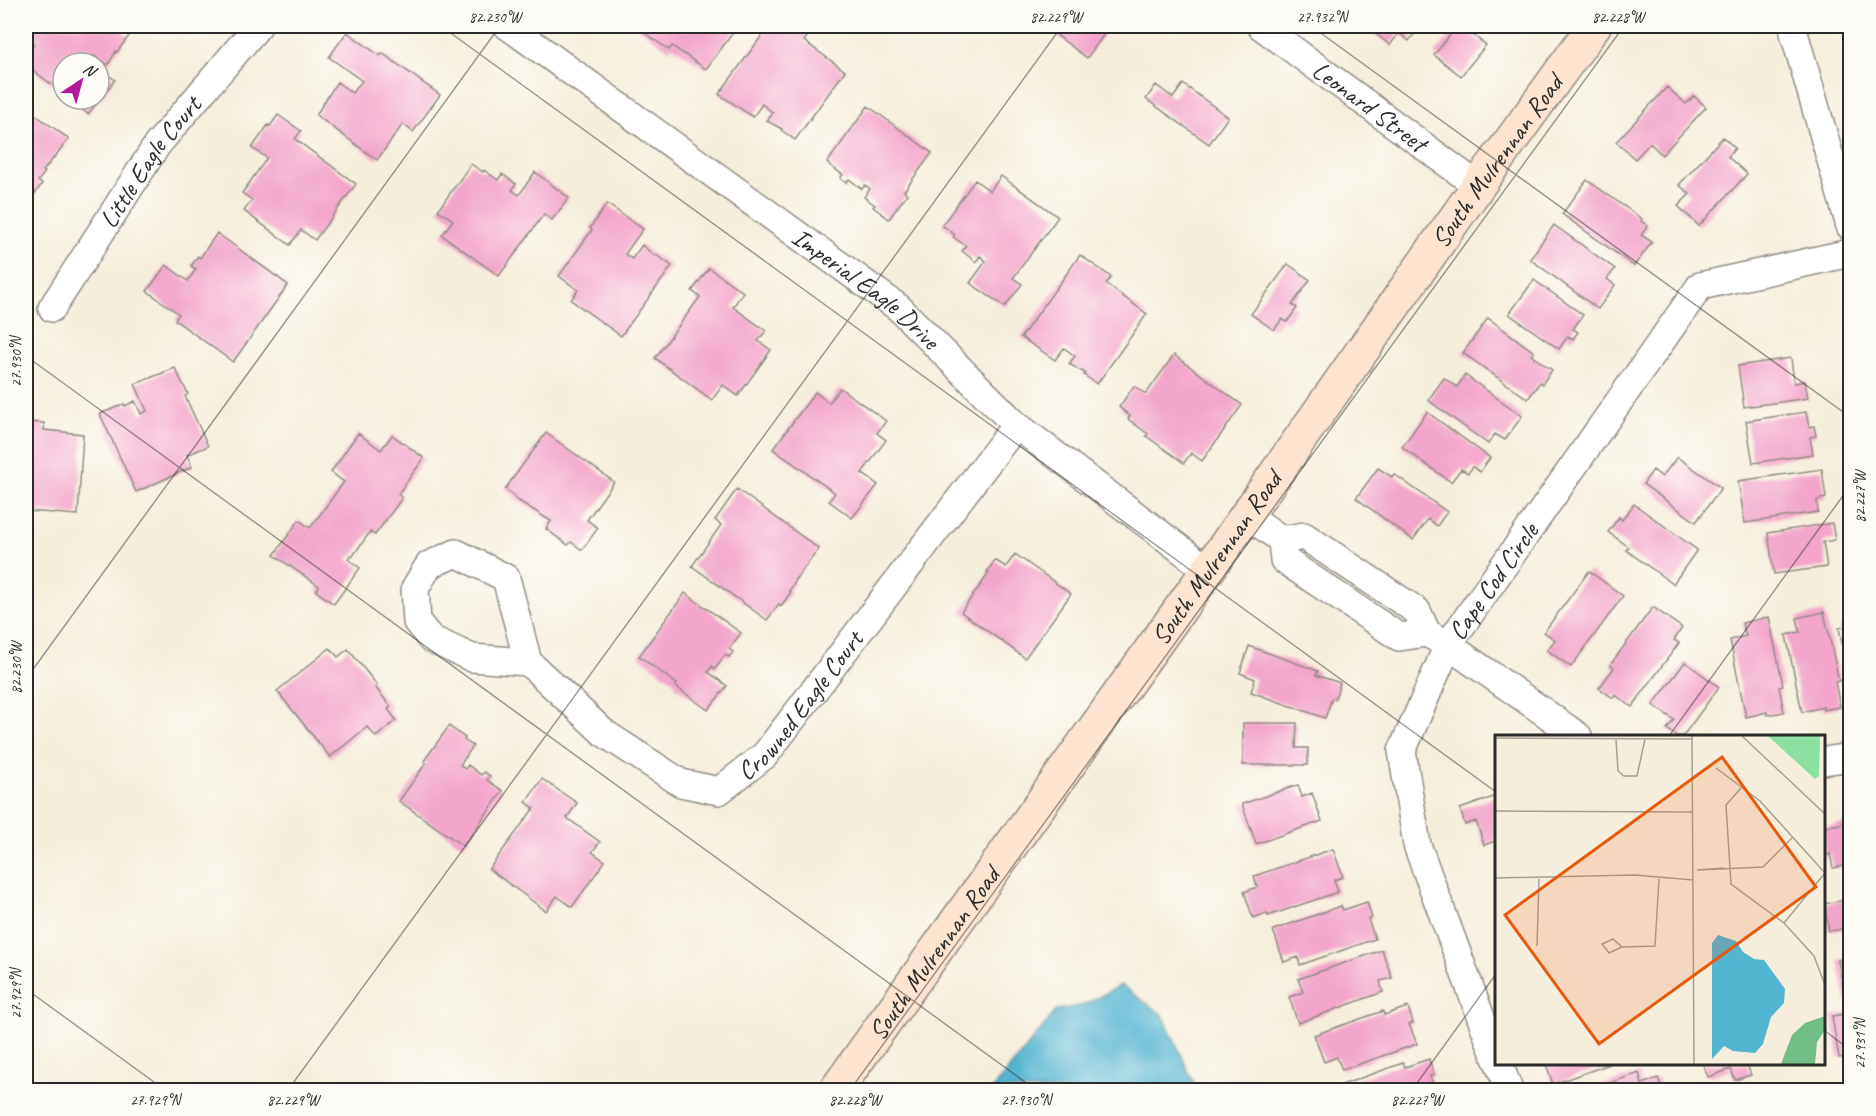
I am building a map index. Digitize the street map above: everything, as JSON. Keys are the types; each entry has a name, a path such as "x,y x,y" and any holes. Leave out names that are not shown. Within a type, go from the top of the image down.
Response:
{"street":[{"name":"Little Eagle Court","path":"52,308 157,145 258,26"},
{"name":"Imperial Eagle Drive","path":"508,26 899,308 1016,425 1208,570"},
{"name":"Leonard Street","path":"1261,26 1478,186"},
{"name":"South Mulrennan Road","path":"836,1090 1594,26"},
{"path":"1794,33 1851,226"},
{"name":"Cape Cod Circle","path":"1495,1053 1417,845 1402,751 1438,639 1700,286 1851,254"},
{"name":"Crowned Eagle Court","path":"528,662 604,733 681,783 719,791 765,755 1016,425"},
{"path":"1247,515 1282,540 1284,560 1399,637 1438,639 1577,735"},
{"path":"456,553 507,578 528,662 472,658 430,639 417,622 415,588 429,565 456,553"},
{"path":"1825,762 1851,757"},
{"path":"1498,1065 1509,1090"}],"water":[{"path":"1121,985 1163,1015 1197,1090 992,1090 1057,1010 1084,1005"}],"building":[{"path":"32,26 114,26 129,36 111,60 111,51 51,51 51,84 26,65 26,56 34,44 26,35"},
{"path":"635,26 738,26 706,69 672,46 669,50"},
{"path":"769,26 797,26 809,34 804,41 845,71 795,140 782,129 767,121 773,113 762,104 753,117 719,94"},
{"path":"1055,26 1101,26 1107,30 1087,58 1051,31"},
{"path":"1370,26 1420,26 1409,41 1399,33 1390,45 1368,28"},
{"path":"1457,26 1461,26 1486,45 1461,76 1434,55"},
{"path":"347,32 380,56 382,53 440,95 413,132 403,124 377,160 316,115 337,82 352,93 362,81 329,57"},
{"path":"1183,84 1228,117 1209,144 1146,99 1156,85 1173,98"},
{"path":"1667,87 1686,104 1694,96 1706,107 1662,155 1650,143 1635,159 1616,142"},
{"path":"868,106 932,153 904,191 907,194 889,219 864,197 870,189 865,185 862,189 849,179 846,183 840,178 843,175 827,163"},
{"path":"26,108 69,139 43,171 45,172 38,181 42,184 33,196 29,194 26,198"},
{"path":"278,115 301,131 295,139 356,184 315,240 301,230 290,245 244,211 252,200 242,193 267,158 252,148"},
{"path":"1723,137 1735,148 1728,157 1747,174 1699,226 1678,206 1690,194 1679,185"},
{"path":"471,164 498,180 502,174 516,184 512,190 519,195 535,172 569,198 552,220 544,214 499,276 442,235 453,220 438,210"},
{"path":"1001,176 1058,217 1013,278 1022,284 1005,307 970,283 986,261 980,256 976,262 962,251 966,246 942,225 975,180 990,191"},
{"path":"1587,180 1642,219 1641,221 1648,226 1641,235 1652,242 1634,266 1562,214"},
{"path":"607,204 643,229 625,254 632,259 642,245 672,266 621,336 571,300 578,290 559,276 592,230 590,228"},
{"path":"1554,225 1615,269 1607,279 1615,285 1598,309 1530,259"},
{"path":"217,233 288,285 233,362 175,320 179,314 147,291 166,265 188,281 196,269 191,266 198,256 200,258"},
{"path":"1080,255 1111,277 1106,284 1147,314 1097,384 1084,375 1085,373 1069,364 1075,356 1064,348 1055,360 1021,337"},
{"path":"1288,264 1310,280 1292,305 1297,308 1287,322 1282,319 1274,330 1251,314"},
{"path":"709,268 743,292 733,307 766,331 758,341 771,350 738,396 723,385 712,400 655,358 700,297 692,291"},
{"path":"1534,280 1583,315 1573,329 1578,332 1573,339 1568,336 1559,349 1509,314"},
{"path":"1488,318 1534,352 1531,355 1552,370 1528,399 1463,353"},
{"path":"1174,355 1242,405 1202,461 1191,453 1184,463 1146,436 1148,434 1128,419 1130,416 1119,407 1134,386 1146,394"},
{"path":"1791,358 1794,383 1805,381 1808,398 1744,407 1738,366"},
{"path":"175,368 188,394 185,396 208,446 187,455 192,467 136,492 100,414 135,401 141,414 147,411 135,384"},
{"path":"1465,375 1522,416 1505,440 1495,434 1488,444 1428,400 1444,378 1457,387"},
{"path":"840,388 886,421 877,433 886,440 862,473 878,485 852,518 829,501 835,493 773,449 815,392 829,403"},
{"path":"1427,412 1490,458 1480,472 1473,467 1468,473 1461,469 1451,482 1402,447"},
{"path":"1806,412 1809,427 1814,426 1816,436 1810,437 1813,454 1753,463 1746,421"},
{"path":"26,422 44,423 44,430 83,434 78,515 28,511 30,484 26,484"},
{"path":"358,433 381,450 392,435 424,458 398,494 402,498 375,535 370,532 352,557 350,555 348,559 360,568 334,604 316,591 319,586 274,555 299,520 310,528 344,482 331,472"},
{"path":"546,433 614,482 587,520 598,528 582,550 571,542 568,545 546,529 551,521 514,498 515,496 505,489"},
{"path":"1677,457 1721,488 1696,522 1643,484 1653,470 1662,477"},
{"path":"1378,468 1392,477 1394,474 1447,512 1437,526 1428,519 1413,540 1356,498"},
{"path":"1822,469 1826,498 1817,500 1818,512 1745,523 1738,481"},
{"path":"737,489 819,549 794,581 789,591 791,592 781,606 779,604 767,620 692,566 721,525 715,520"},
{"path":"1634,504 1697,550 1673,584 1626,550 1629,547 1608,532 1619,517 1622,520"},
{"path":"1832,523 1835,540 1823,542 1827,567 1774,574 1768,533"},
{"path":"1015,554 1071,594 1025,658 961,612 989,573 987,572 995,560 1006,567"},
{"path":"1589,571 1623,596 1571,667 1547,650 1555,640 1544,632"},
{"path":"685,593 741,633 729,649 733,652 729,657 725,655 715,669 712,666 708,672 727,686 708,710 639,656"},
{"path":"1653,607 1682,628 1674,640 1679,643 1632,707 1615,695 1613,698 1599,688 1614,668 1610,665"},
{"path":"1824,612 1839,681 1835,682 1840,707 1823,710 1823,707 1802,712 1786,635 1800,632 1797,618"},
{"path":"1769,617 1783,686 1779,687 1784,712 1767,715 1767,712 1746,717 1730,640 1746,636 1742,623"},
{"path":"1850,626 1850,678 1849,678 1839,628"},
{"path":"1249,646 1318,671 1316,675 1340,683 1325,718 1251,692 1255,679 1240,673"},
{"path":"330,648 338,657 348,649 377,685 375,687 391,707 388,709 396,720 376,737 367,727 330,757 277,691"},
{"path":"1685,662 1719,687 1684,735 1676,735 1667,729 1674,720 1653,705"},
{"path":"1243,723 1297,723 1296,748 1308,748 1308,765 1243,765"},
{"path":"449,726 473,746 460,765 465,769 468,765 481,775 484,772 490,776 487,780 503,791 463,846 399,801"},
{"path":"542,779 577,803 567,818 600,842 592,852 605,861 572,907 557,896 546,911 489,869 534,808 526,802"},
{"path":"1298,785 1302,797 1312,793 1322,821 1256,844 1242,804"},
{"path":"1495,796 1495,841 1484,845 1476,821 1465,825 1460,809"},
{"path":"1850,822 1850,865 1833,868 1830,854 1825,856 1825,827"},
{"path":"1333,849 1343,877 1334,880 1338,892 1268,916 1267,913 1253,918 1244,892 1257,887 1254,876"},
{"path":"1850,899 1850,942 1846,942 1843,929 1829,931 1825,904"},
{"path":"1367,902 1372,918 1368,919 1375,939 1300,965 1298,957 1284,962 1273,930 1341,906 1343,910"},
{"path":"1382,950 1392,978 1380,981 1383,992 1298,1023 1289,997 1303,992 1298,979"},
{"path":"1850,958 1850,1001 1846,1001 1838,960"},
{"path":"1408,1007 1413,1023 1409,1024 1417,1044 1342,1070 1337,1057 1324,1062 1314,1035 1383,1011 1384,1015"},
{"path":"1850,1013 1850,1056 1839,1058 1832,1016"},
{"path":"1429,1059 1434,1075 1430,1076 1435,1090 1337,1090 1336,1087 1403,1063 1405,1067"},
{"path":"1546,1065 1607,1065 1553,1084"},
{"path":"1703,1065 1747,1065 1751,1075 1735,1080 1731,1069 1708,1077"},
{"path":"1639,1073 1642,1084 1658,1078 1663,1090 1589,1090"}]}
